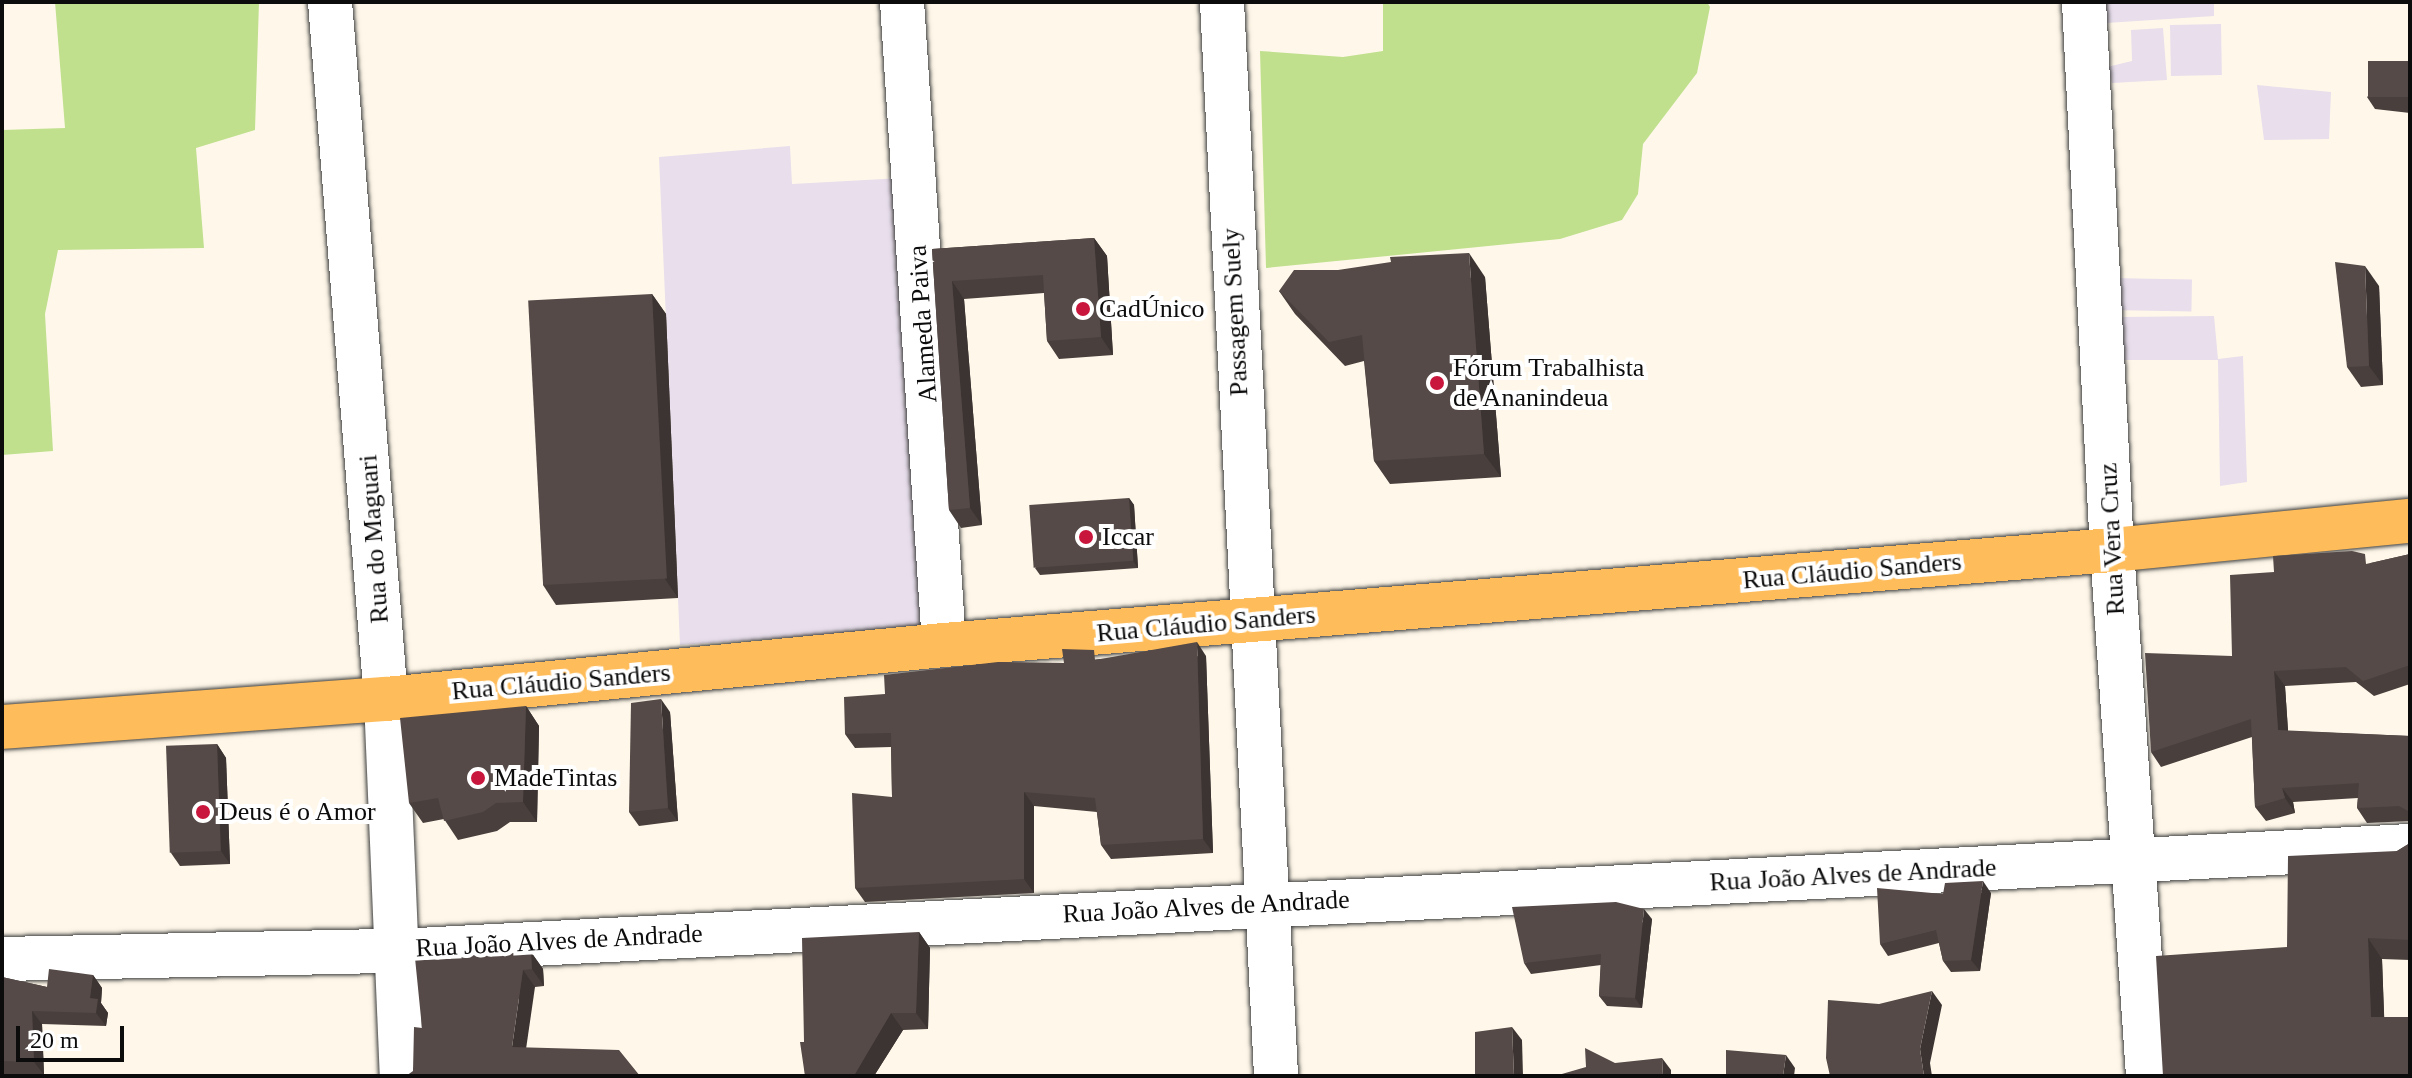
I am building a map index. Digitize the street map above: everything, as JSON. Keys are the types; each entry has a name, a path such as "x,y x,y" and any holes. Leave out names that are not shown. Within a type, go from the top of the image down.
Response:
{"main road":[{"name":"Rua Cláudio Sanders","path":"2,727 386,699 944,645 2112,550 2410,521"}],"street":[{"name":"Rua do Maguari","path":"330,2 386,699 402,1076"},
{"name":"Alameda Paiva","path":"902,2 944,645"},
{"name":"Passagem Suely","path":"1222,2 1276,1076"},
{"name":"Rua Vera Cruz","path":"2084,2 2112,550 2148,1076"},
{"name":"Rua João Alves de Andrade","path":"2,959 399,951 2410,846"}],"shaded area":[{"path":"2093,2 2214,2 2214,16 2091,24"},
{"path":"2221,24 2222,75 2171,76 2170,25"},
{"path":"2163,28 2167,80 2112,83 2107,67 2132,61 2131,30"},
{"path":"2257,85 2331,92 2329,139 2264,140"},
{"path":"790,146 792,184 902,178 925,628 680,645 659,157"},
{"path":"2110,278 2192,279 2191,311 2109,310"},
{"path":"2214,316 2218,359 2243,356 2247,482 2220,486 2218,360 2119,360 2121,317"}],"green space":[{"path":"55,2 259,2 255,130 196,148 204,248 58,250 45,314 53,451 2,455 2,130 65,128"},
{"path":"1383,2 1707,2 1710,7 1697,73 1643,144 1638,194 1622,220 1560,239 1266,268 1260,51 1343,57 1383,51"}],"building":[{"path":"2368,61 2410,61 2410,97 2368,97"},
{"path":"1094,238 1101,337 1047,341 1043,275 952,281 970,508 949,510 932,249"},
{"name":"Fórum Trabalhista de Ananindeua","path":"1469,253 1484,454 1374,461 1362,335 1329,342 1279,291 1294,270 1338,270 1391,262 1390,257"},
{"path":"2335,262 2365,266 2369,366 2347,367"},
{"path":"652,294 667,579 543,585 528,300"},
{"name":"Iccar","path":"1129,498 1133,561 1034,568 1029,505"},
{"path":"2352,551 2365,554 2366,564 2410,554 2410,665 2363,681 2346,667 2274,671 2278,730 2410,736 2410,812 2399,806 2357,808 2359,783 2282,788 2285,798 2255,807 2251,719 2151,752 2145,653 2232,656 2230,575 2274,572 2273,556"},
{"path":"1197,642 1203,839 1101,845 1095,798 1024,792 1024,879 855,888 852,793 892,797 891,733 845,734 844,697 885,694 884,675 998,662 1064,663 1062,649 1094,650 1095,660"},
{"path":"661,699 668,808 629,812 631,703"},
{"name":"MadeTintas","path":"526,706 523,802 496,803 483,812 444,821 438,798 409,803 400,718"},
{"name":"Deus é o Amor","path":"217,744 221,851 170,853 166,746"},
{"path":"2410,843 2410,940 2368,938 2371,1017 2410,1017 2410,1076 2163,1076 2156,956 2287,947 2288,856 2397,851"},
{"path":"1983,881 1971,960 1943,961 1936,930 1880,944 1877,888 1943,894 1945,883"},
{"path":"1616,902 1644,909 1635,998 1599,996 1601,954 1524,963 1512,907"},
{"path":"919,932 916,1013 891,1013 855,1074 861,1076 805,1076 800,1042 804,1042 802,938"},
{"path":"531,952 532,969 523,970 512,1047 619,1050 640,1076 406,1076 413,1071 414,1027 422,1028 415,958"},
{"path":"49,969 93,975 90,998 98,999 96,1013 32,1011 34,1062 2,1061 2,977 47,987"},
{"path":"1932,991 1920,1049 1924,1076 1830,1076 1826,1058 1828,1000 1879,1004"},
{"path":"1512,1027 1514,1076 1475,1076 1475,1032"},
{"path":"1585,1048 1615,1063 1662,1058 1663,1076 1555,1076 1586,1067"},
{"path":"1726,1050 1786,1055 1783,1076 1726,1076"}],"place":[{"name":"CadÚnico","path":"1083,309"},
{"name":"Fórum Trabalhista de Ananindeua","path":"1437,383"},
{"name":"Iccar","path":"1086,537"},
{"name":"MadeTintas","path":"478,778"},
{"name":"Deus é o Amor","path":"203,812"}]}
